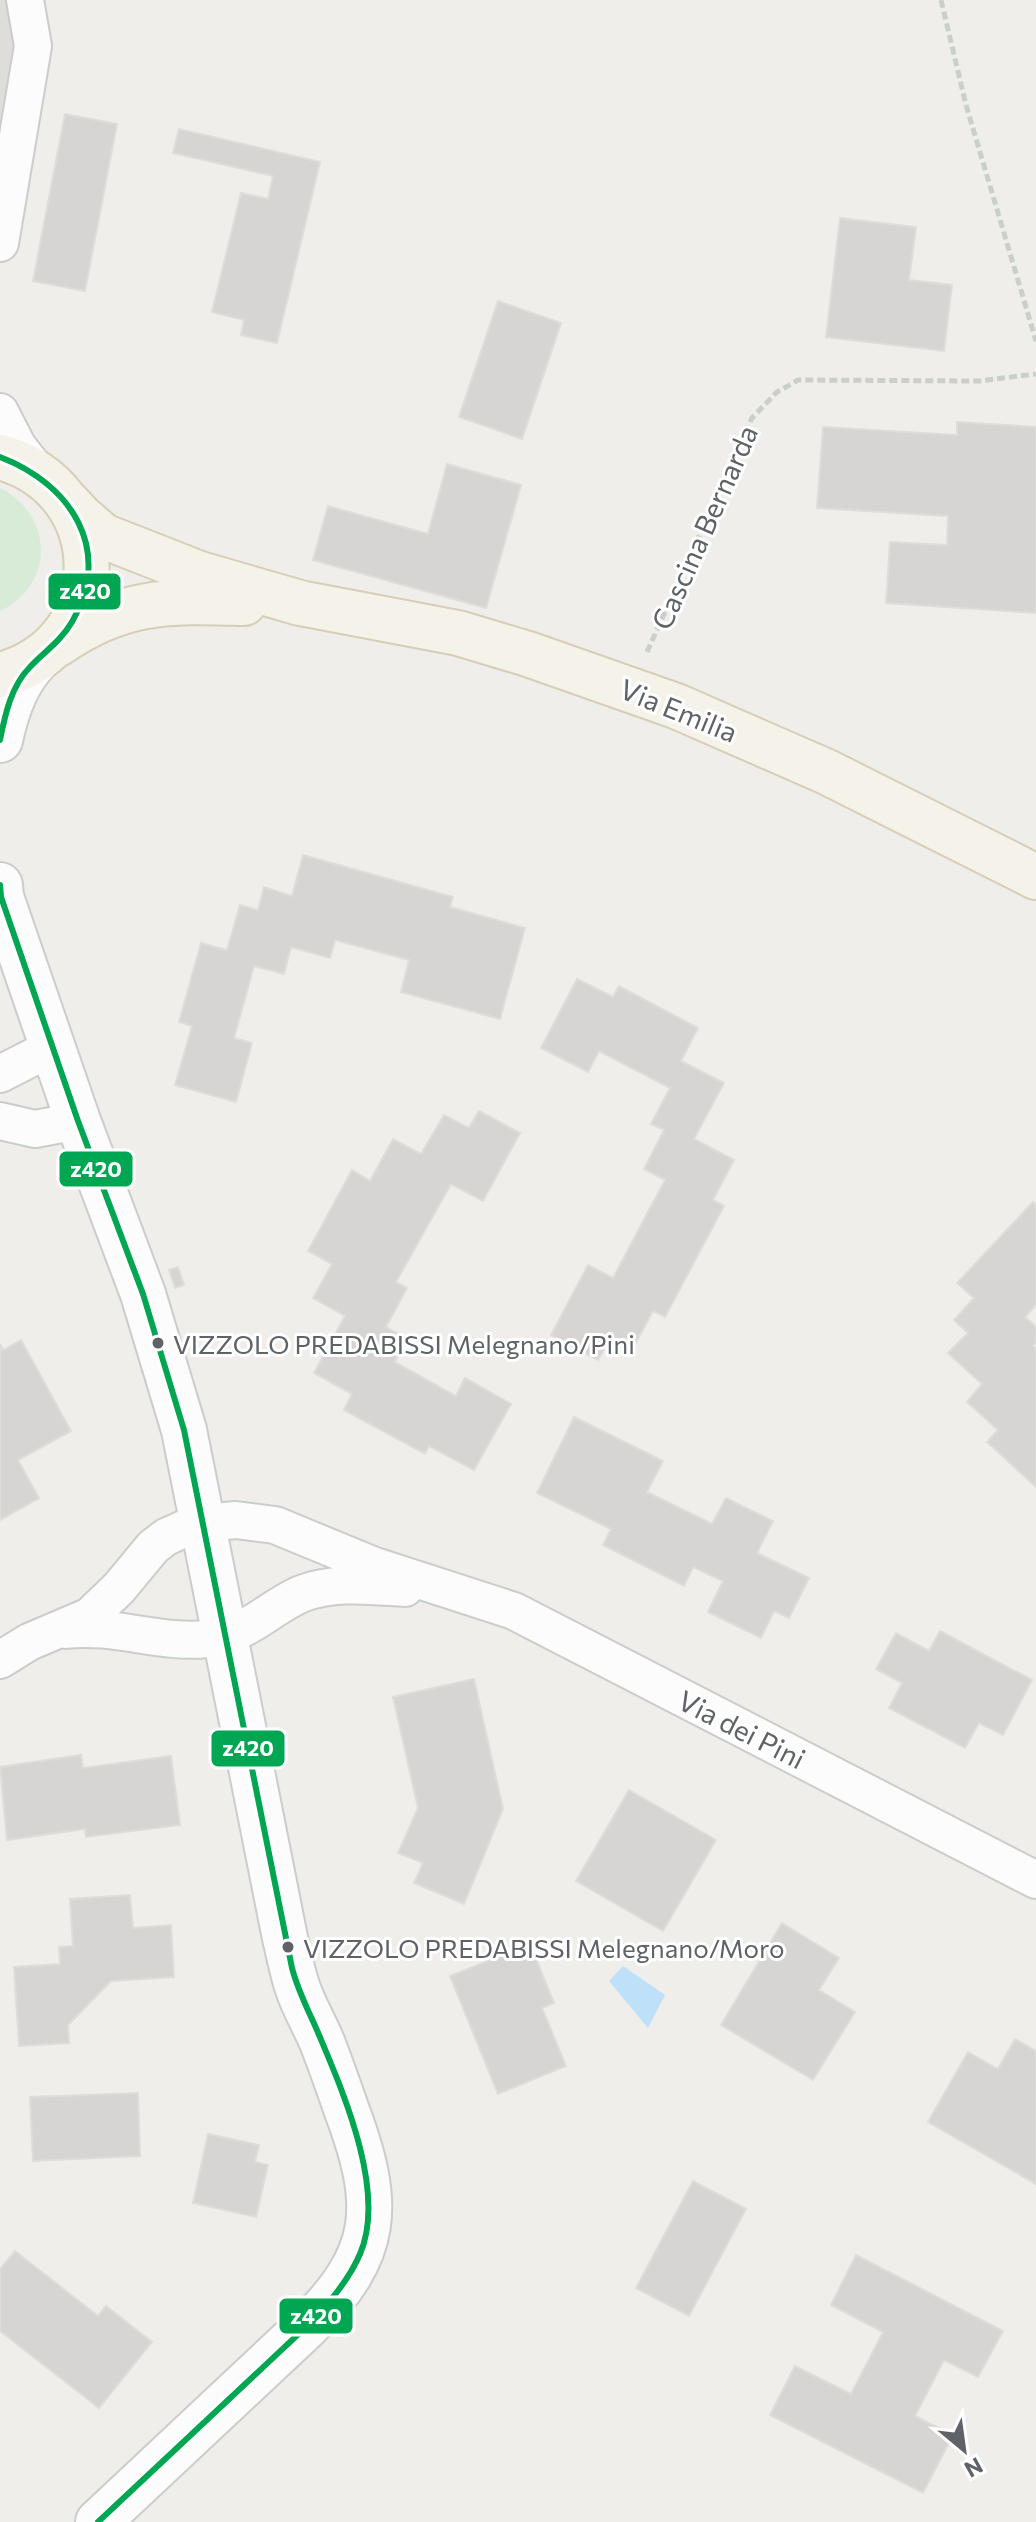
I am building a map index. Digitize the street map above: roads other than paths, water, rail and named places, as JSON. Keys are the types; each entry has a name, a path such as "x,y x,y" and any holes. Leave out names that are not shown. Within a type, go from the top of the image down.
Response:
{"main road":[{"name":"Via Emilia","path":"0,457 24,465 54,489 92,527 120,544 200,574 300,603 458,633 676,706 827,772 1036,877"},
{"path":"44,654 72,623 80,607 87,579 83,533 54,489"},
{"name":"Via Emilia","path":"0,675 20,669 99,621 159,602 300,603"}],"street":[{"path":"0,243 33,46 25,0"},
{"path":"0,412 18,447 54,489"},
{"path":"0,740 17,685 44,654"},
{"path":"0,885 1,897 78,1121 118,1221 166,1363 204,1523 291,1963 297,1987 322,2041 361,2149 371,2192 365,2237 347,2280 318,2316 98,2522"},
{"path":"0,1074 53,1047"},
{"path":"0,1121 35,1129 78,1121"},
{"name":"Via dei Pini","path":"49,1632 90,1616 119,1588 153,1547 166,1537 204,1523 236,1520 275,1525 372,1565 514,1611 1036,1880"},
{"name":"Via dei Pini","path":"226,1636 257,1622 300,1595 319,1588 443,1589"},
{"path":"0,1660 49,1632 85,1627 190,1639 226,1636"}],"water":[{"path":"623,1966 665,1995 648,2028 609,1981"}],"place":[{"name":"VIZZOLO PREDABISSI Melegnano/Pini","path":"158,1343"},
{"name":"VIZZOLO PREDABISSI Melegnano/Moro","path":"288,1947"}]}
